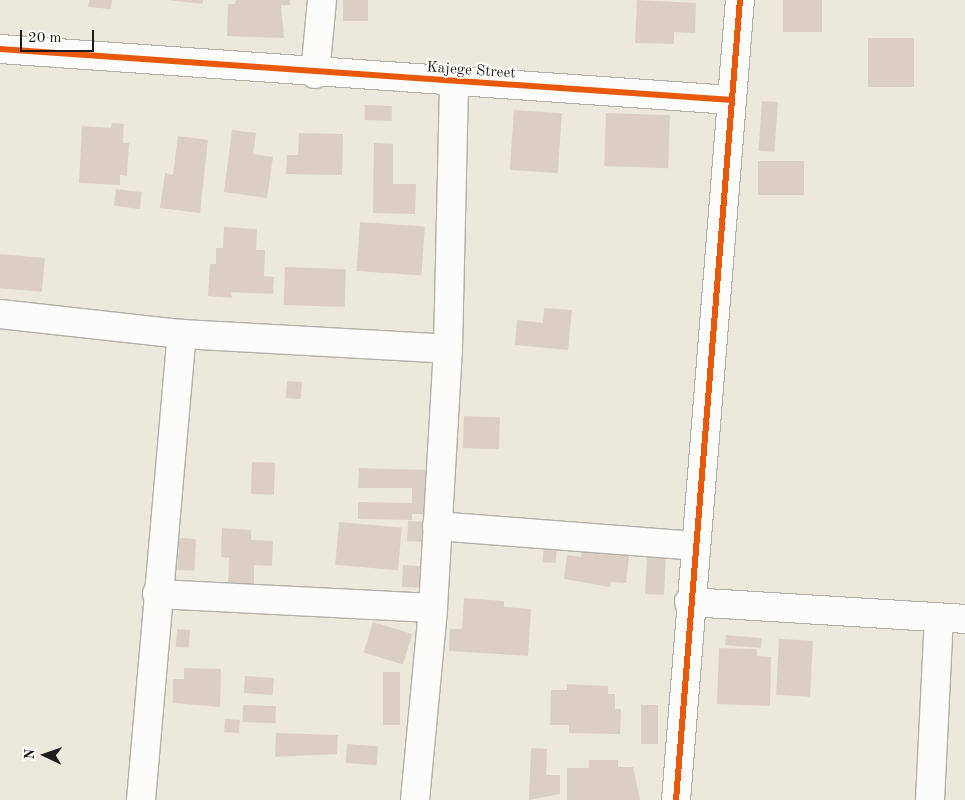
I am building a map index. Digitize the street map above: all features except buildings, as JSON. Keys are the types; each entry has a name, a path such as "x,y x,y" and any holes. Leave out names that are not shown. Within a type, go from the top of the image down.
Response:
{"street":[{"path":"315,74 322,0"},
{"path":"676,800 689,602 740,0"},
{"name":"Kajege Street","path":"0,49 315,74 732,100"},
{"path":"415,800 433,608 448,349 454,82"},
{"path":"0,314 182,334 448,349"},
{"path":"141,800 157,594 182,334"},
{"path":"437,526 694,546"},
{"path":"157,594 433,608"},
{"path":"689,602 952,618 930,800"}],"cycle path":[{"path":"676,800 740,0"},
{"path":"0,49 732,100"}]}
